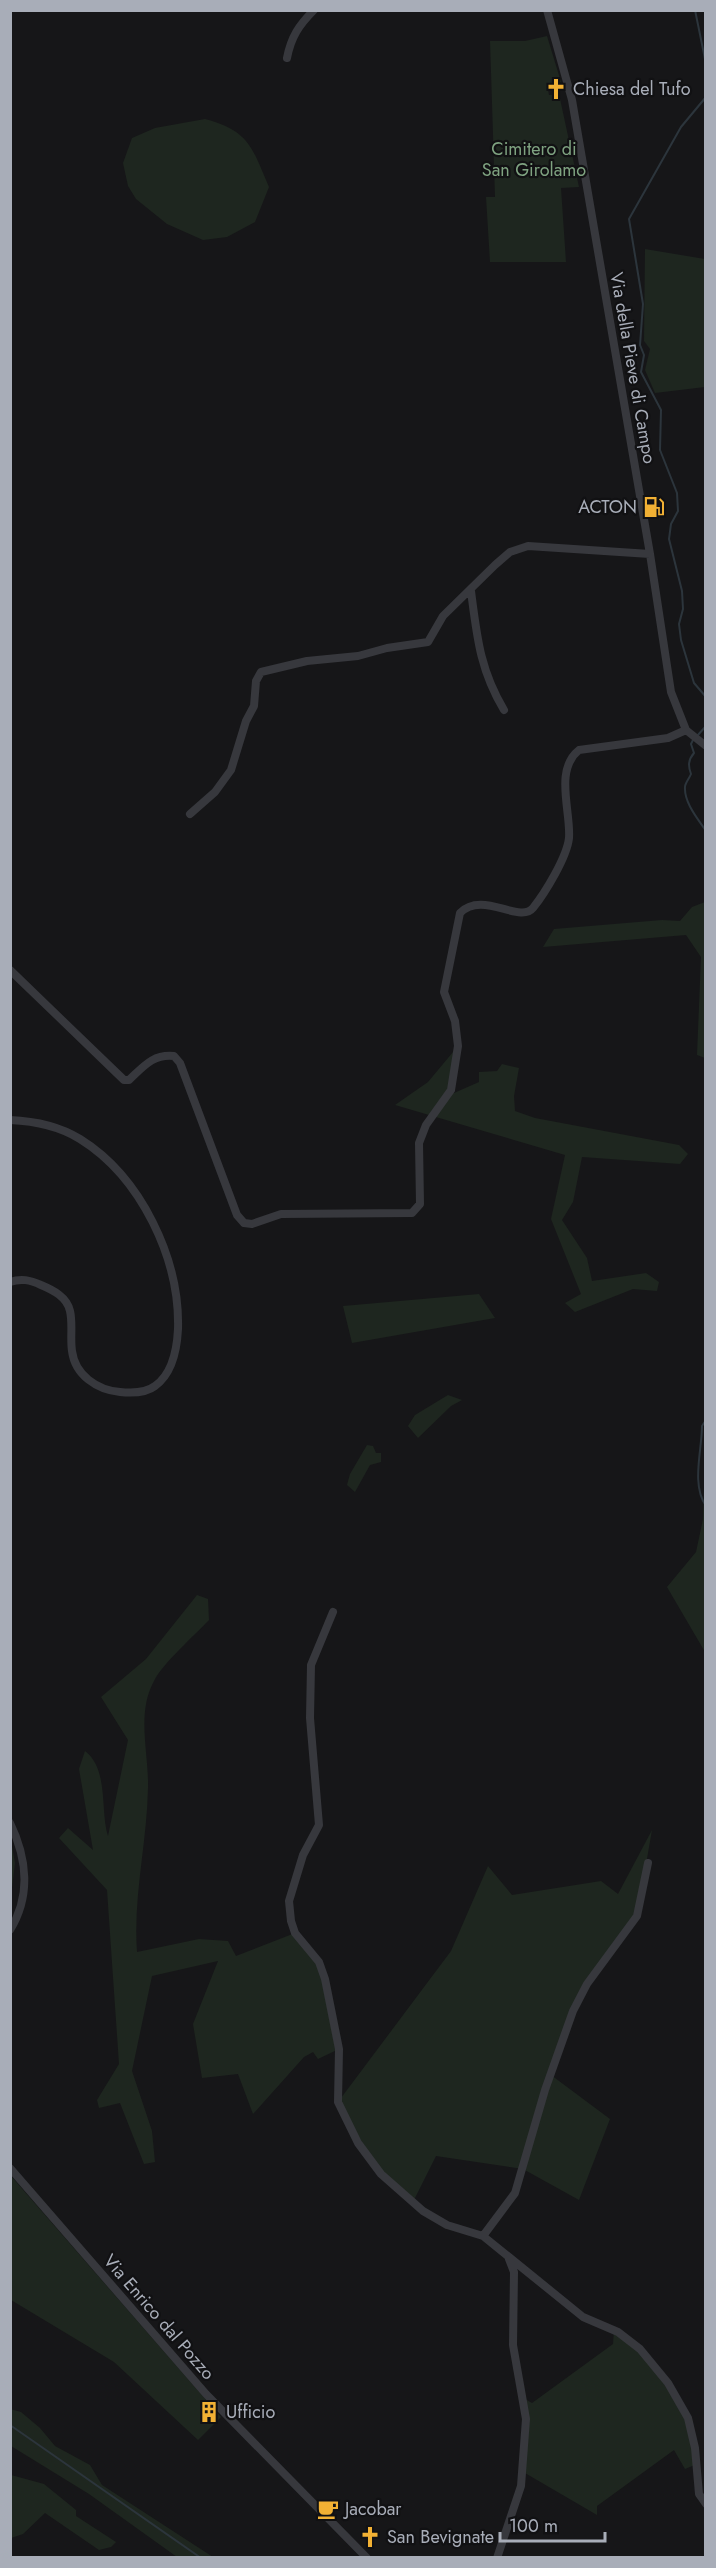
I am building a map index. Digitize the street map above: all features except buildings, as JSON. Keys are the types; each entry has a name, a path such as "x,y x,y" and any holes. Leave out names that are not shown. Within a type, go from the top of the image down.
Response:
{"street":[{"path":"287,58 290,41 299,25 314,10"},
{"name":"Via della Pieve di Campo","path":"547,10 572,100 650,554 671,692 686,730"},
{"path":"190,814 215,792 231,770 246,721 254,706 256,681 261,672 308,661 358,656 387,648 428,642 443,616 510,552 528,546 650,554"},
{"path":"471,591 480,660 488,684 504,710"},
{"path":"10,969 124,1080 129,1080 151,1059 164,1055 174,1056 180,1063 237,1215 243,1223 252,1224 281,1214 412,1212 420,1204 418,1143 426,1125 451,1090 458,1046 454,1021 444,992 460,913 472,904 523,912 532,909 561,862 569,840 566,773 572,756 579,750 668,738 686,730 705,746"},
{"path":"10,1120 38,1122 79,1138 108,1161 129,1187 161,1237 178,1303 177,1346 166,1374 154,1387 132,1393 110,1391 88,1381 76,1367 72,1353 70,1309 63,1297 32,1281 18,1279 10,1282"},
{"path":"333,1612 311,1665 310,1718 320,1825 303,1855 289,1901 295,1933 319,1962 325,1979 339,2049 338,2102 358,2143 381,2174 423,2211 447,2225 483,2236 583,2317 618,2332 640,2349 668,2383 688,2418 695,2448 699,2494 705,2504"},
{"path":"10,1824 25,1862 25,1888 18,1918 10,1930"},
{"path":"483,2236 515,2193 545,2090 573,2011 587,1984 637,1916 648,1863"},
{"name":"Via Enrico dal Pozzo","path":"10,2168 206,2394 367,2558"},
{"path":"497,2558 521,2486 526,2419 513,2345 513,2272 508,2256"}],"green space":[{"name":"Cimitero di San Girolamo","path":"547,36 561,82 547,85 549,95 559,94 579,187 561,188 566,262 490,262 486,197 495,197 490,41 525,41"},
{"path":"205,119 232,129 241,136 253,152 269,187 255,222 227,237 203,240 167,224 136,199 128,186 123,163 132,138 155,128"},
{"path":"645,249 705,259 705,387 655,393 645,370 650,349 644,341"},
{"path":"705,902 705,1058 697,1055 701,957 686,935 543,947 554,929 662,920 680,921 692,907"},
{"path":"458,1046 451,1090 454,1093 479,1082 479,1072 497,1071 502,1064 519,1068 514,1096 515,1111 535,1118 679,1145 688,1154 680,1164 582,1157 573,1202 562,1220 587,1258 592,1281 646,1273 659,1282 657,1291 633,1289 575,1312 565,1303 581,1294 551,1219 565,1155 395,1105 428,1082"},
{"path":"479,1294 495,1318 352,1343 343,1306"},
{"path":"448,1395 462,1400 451,1406 418,1438 408,1426 415,1415"},
{"path":"367,1445 373,1446 376,1453 381,1453 381,1462 370,1465 355,1492 347,1485 350,1474"},
{"path":"705,1454 706,1652 667,1587 696,1552 703,1519"},
{"path":"197,1595 208,1599 209,1620 158,1674 146,1707 144,1720 148,1788 138,1890 137,1952 199,1939 228,1941 236,1956 295,1933 319,1962 339,2049 318,2059 313,2052 304,2057 253,2114 238,2074 202,2078 193,2024 218,1961 152,1976 132,2071 152,2131 155,2162 144,2164 120,2103 99,2108 97,2100 119,2064 107,1890 59,1838 68,1828 93,1850 79,1769 85,1751 93,1759 101,1779 108,1836 128,1740 101,1697 146,1659"},
{"path":"652,1830 637,1916 587,1984 551,2075 610,2119 579,2200 523,2169 436,2156 413,2202 381,2174 338,2102 451,1951 488,1866 512,1895 601,1881 618,1894"},
{"path":"11,1841 15,1863 11,1896"},
{"path":"11,2176 221,2417 198,2440 114,2362 11,2300"},
{"path":"614,2330 640,2349 688,2418 697,2464 685,2469 674,2450 597,2506 597,2515 525,2473 523,2398 532,2403 613,2344"},
{"path":"10,2409 21,2412 40,2428 55,2446 90,2465 102,2485 213,2557 177,2557 89,2494 11,2446"},
{"path":"11,2475 44,2484 76,2510 76,2516 116,2542 111,2547 99,2550 45,2513 23,2534 11,2538"}],"waterway":[{"path":"695,10 706,64"},
{"path":"706,97 681,127 629,219 643,304 640,345 644,355 641,372 661,410 660,450 677,493 678,511 671,524 669,539 682,591 683,609 679,624 681,640 694,683 706,697"},
{"path":"697,736 706,726"},
{"path":"693,740 691,744 694,753 689,763 691,774 685,785 685,793 692,810 706,831"},
{"path":"706,1420 702,1426 698,1467 699,1488 706,1506"},
{"path":"10,2425 201,2558"}],"place":[{"name":"Chiesa del Tufo","path":"556,89"},
{"name":"ACTON","path":"654,507"},
{"name":"Ufficio","path":"209,2412"},
{"name":"Jacobar","path":"328,2509"},
{"name":"San Bevignate","path":"370,2537"}]}
